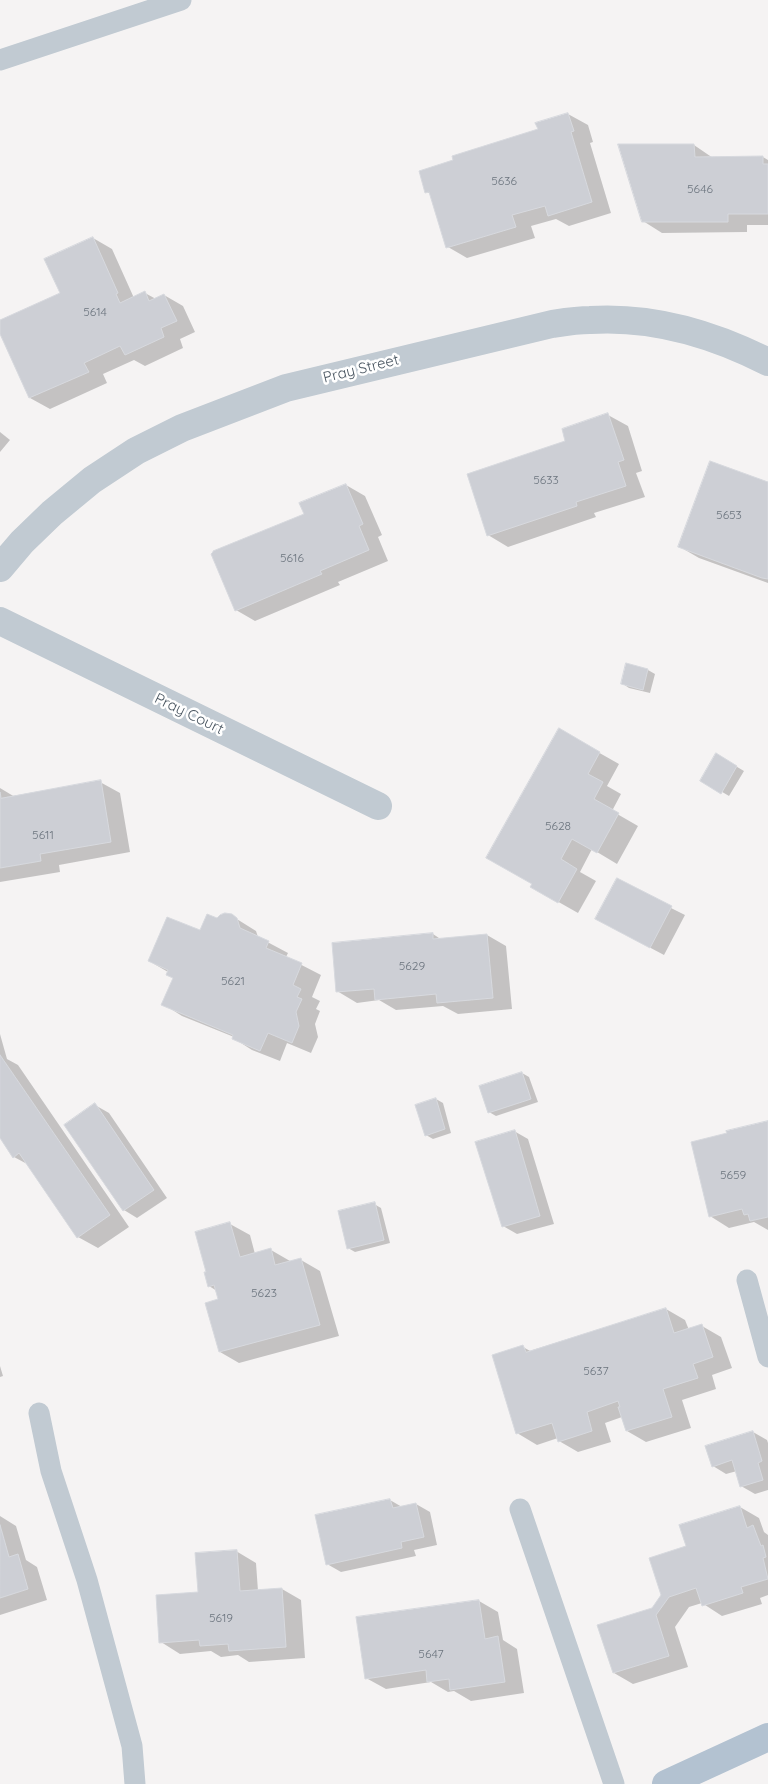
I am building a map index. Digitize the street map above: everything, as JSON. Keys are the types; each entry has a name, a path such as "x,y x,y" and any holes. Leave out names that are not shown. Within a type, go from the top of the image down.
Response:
{"main road":[{"path":"666,1784 768,1737"}],"street":[{"name":"Pray Street","path":"0,568 22,542 52,513 92,480 136,452 182,428 286,388 552,324 590,320 629,320 704,334 741,348 768,362"},
{"name":"Pray Court","path":"0,621 378,806"}],"lane":[{"path":"0,60 181,0"},
{"path":"747,1280 768,1357"},
{"path":"38,1413 51,1471 87,1580 132,1746 135,1784"},
{"path":"520,1509 614,1784"}],"building":[{"path":"568,113 574,131 571,132 592,202 548,216 545,206 512,215 516,227 446,248 429,192 425,193 419,171 453,160 452,156 538,129 535,123"},
{"path":"618,144 694,144 695,157 763,156 763,164 768,164 768,214 728,214 728,222 642,222"},
{"path":"93,237 118,293 116,294 120,303 145,291 149,301 164,294 177,321 161,328 164,337 125,355 120,346 84,363 89,372 29,398 0,334 0,320 60,293 44,259"},
{"path":"608,413 624,460 618,462 626,486 576,502 577,506 487,536 467,474 565,441 562,429"},
{"path":"710,461 768,482 768,579 678,547"},
{"path":"346,484 363,524 359,526 369,550 320,571 322,574 235,611 211,554 213,551 304,514 299,503"},
{"path":"626,663 648,669 643,690 621,684"},
{"path":"559,728 600,752 588,774 603,782 594,799 619,813 597,853 572,839 561,859 577,869 558,903 530,887 532,884 486,858"},
{"path":"716,753 737,766 721,794 700,781"},
{"path":"101,780 111,842 40,854 41,861 0,868 0,792 1,798"},
{"path":"617,878 672,906 650,948 595,919"},
{"path":"225,913 232,914 237,918 240,928 269,941 266,948 302,963 293,985 301,989 297,997 302,999 296,1012 299,1026 292,1043 268,1033 260,1051 232,1039 233,1035 161,1005 173,978 166,975 168,970 148,961 167,917 200,930 207,914 217,918"},
{"path":"433,933 433,939 487,934 493,998 437,1003 436,994 375,1000 374,989 336,992 332,943"},
{"path":"0,1055 110,1215 77,1238 19,1153 13,1158 0,1138"},
{"path":"522,1072 531,1099 488,1113 479,1086"},
{"path":"436,1098 445,1129 425,1136 415,1105"},
{"path":"95,1103 154,1190 123,1211 64,1125"},
{"path":"768,1121 768,1217 750,1221 748,1214 744,1215 742,1209 709,1217 691,1142"},
{"path":"515,1130 540,1216 502,1227 475,1142"},
{"path":"375,1202 384,1240 347,1249 338,1211"},
{"path":"230,1222 240,1257 271,1248 275,1265 301,1258 320,1325 219,1352 205,1303 218,1299 214,1285 208,1287 204,1272 206,1272 195,1232"},
{"path":"666,1308 674,1333 702,1324 713,1357 693,1364 698,1378 663,1389 672,1417 626,1431 618,1407 620,1407 618,1401 587,1412 592,1431 558,1442 552,1423 516,1434 492,1355 523,1345 526,1352"},
{"path":"753,1431 762,1461 758,1463 763,1480 740,1487 732,1460 712,1467 705,1446"},
{"path":"390,1499 393,1508 416,1503 424,1537 401,1542 402,1548 326,1565 315,1515"},
{"path":"740,1506 747,1528 753,1525 761,1546 763,1545 766,1557 763,1558 768,1579 741,1587 743,1593 702,1606 696,1588 669,1597 656,1615 669,1656 613,1673 597,1625 652,1608 661,1595 649,1558 686,1546 679,1525"},
{"path":"0,1525 9,1557 18,1554 28,1589 0,1598"},
{"path":"237,1550 240,1591 282,1588 286,1647 229,1651 228,1644 200,1646 199,1640 159,1643 156,1595 198,1592 195,1553"},
{"path":"479,1600 485,1639 498,1636 505,1682 450,1690 449,1679 427,1682 426,1670 365,1679 356,1617"}]}
